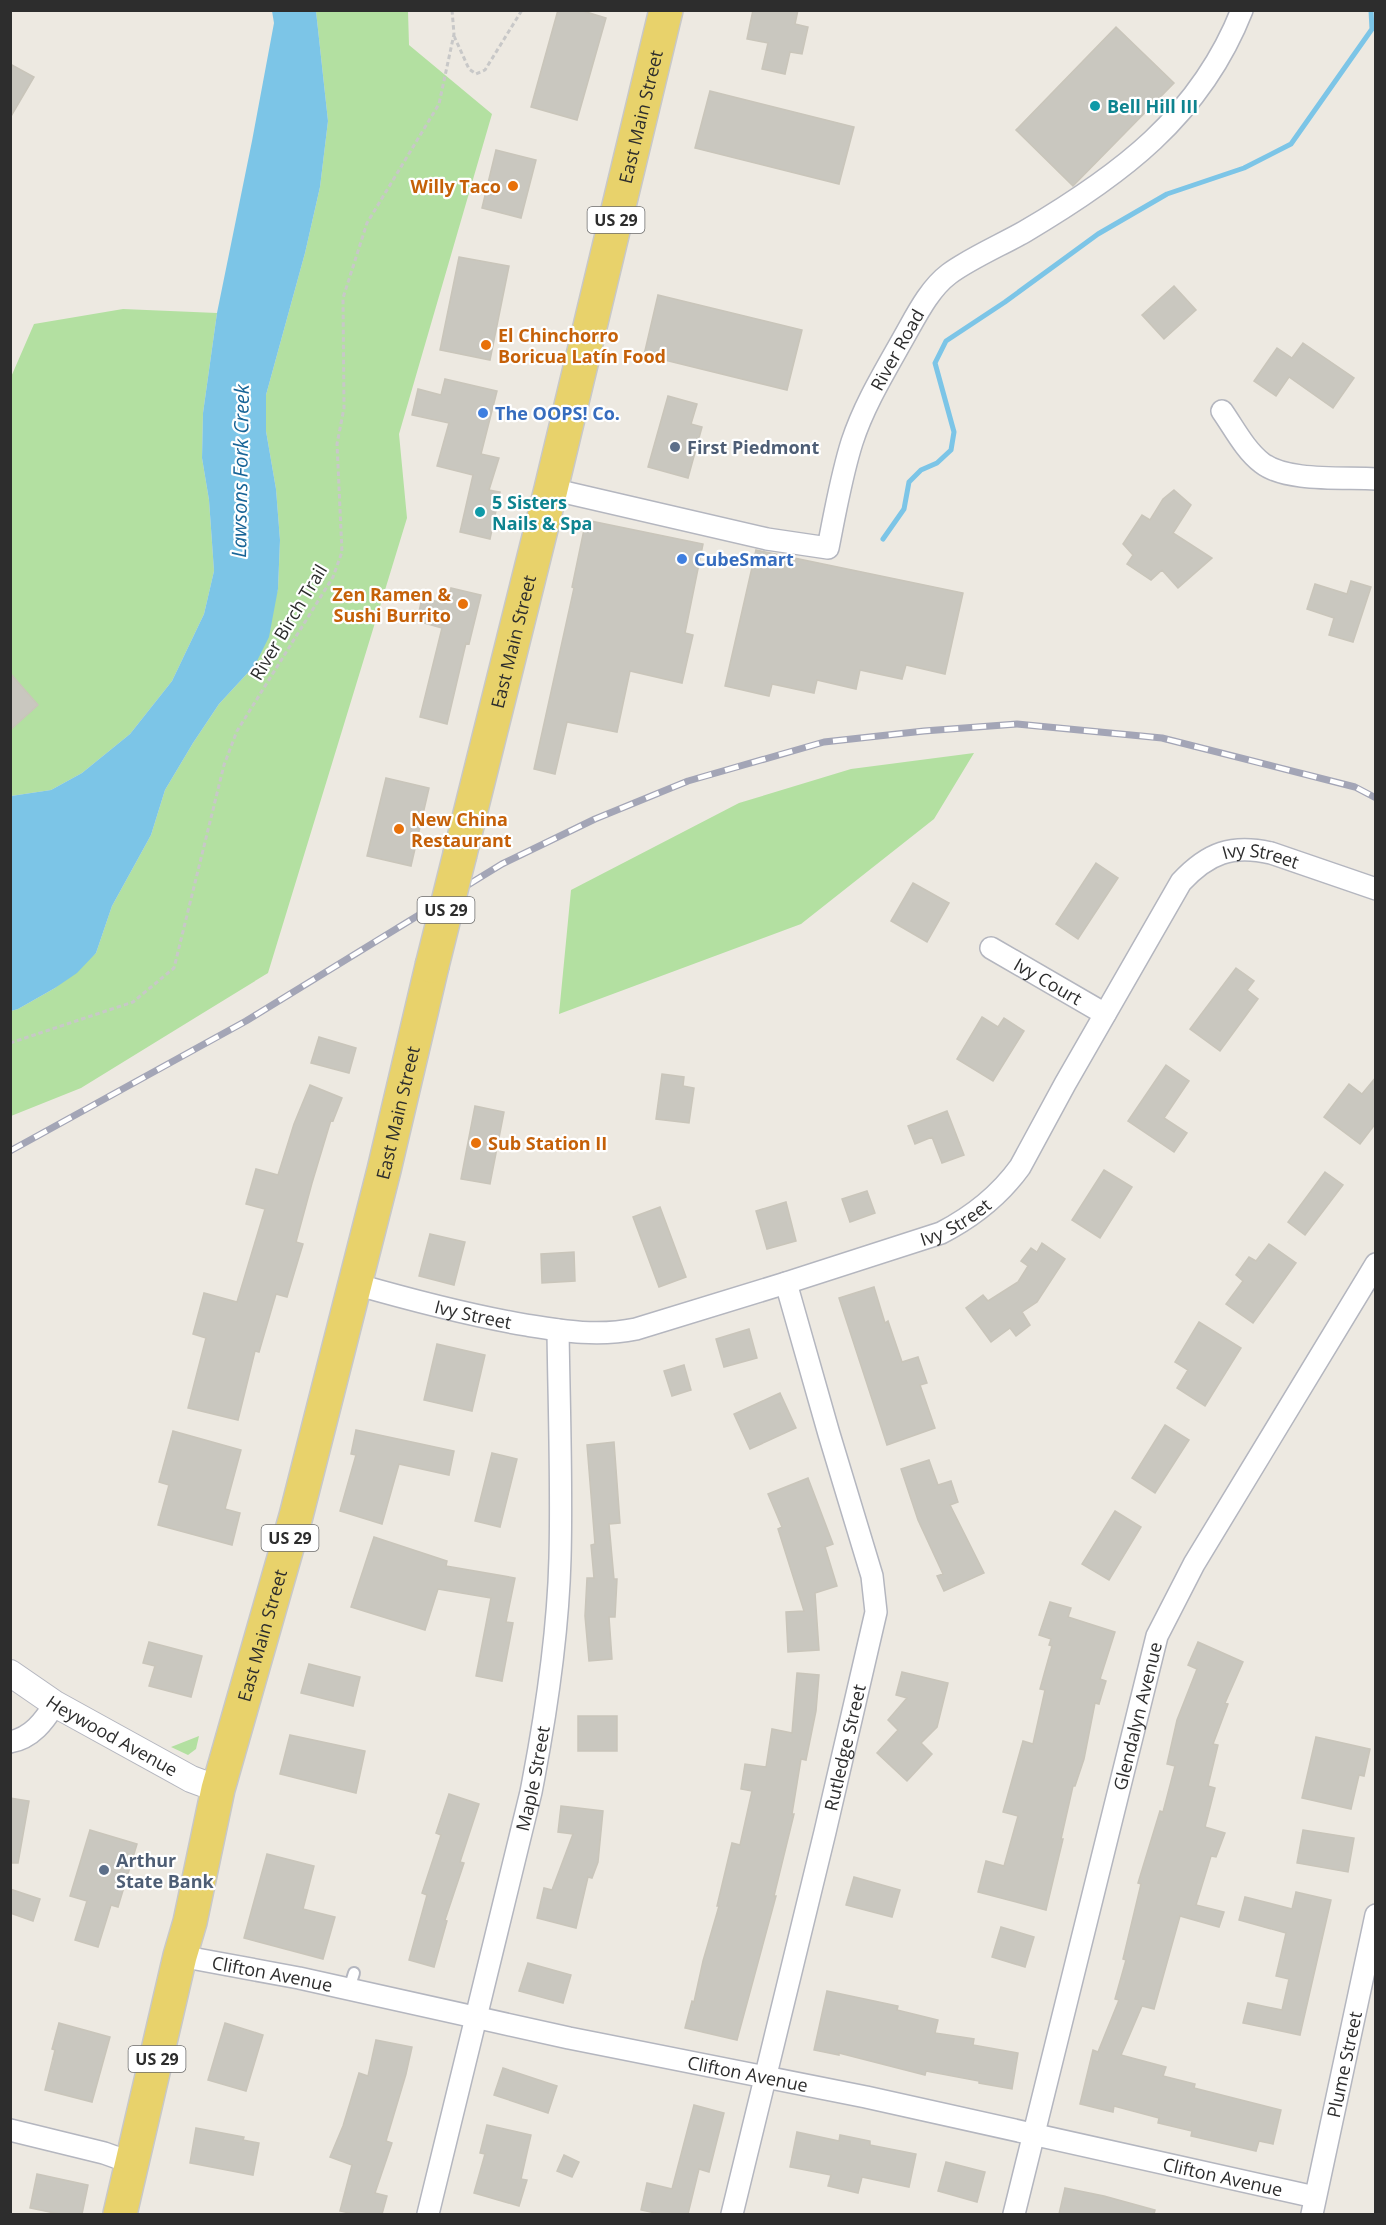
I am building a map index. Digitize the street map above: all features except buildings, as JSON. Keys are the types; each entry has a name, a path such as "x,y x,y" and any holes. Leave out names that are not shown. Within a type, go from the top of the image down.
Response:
{"main road":[{"name":"East Main Street","path":"120,2214 190,1922 218,1789 294,1522 355,1284 551,489 666,10"}],"street":[{"name":"River Road","path":"551,489 767,539 828,548 852,441 873,392 926,301 948,275 1074,203 1123,168 1151,144 1199,88 1230,37 1242,10"},
{"path":"1222,411 1251,452 1275,471 1290,476 1376,479"},
{"name":"Ivy Street","path":"355,1284 471,1316 598,1334 636,1329 941,1233 986,1206 1020,1167 1181,882 1192,870 1221,853 1238,849 1255,849 1282,856 1376,889"},
{"name":"Ivy Court","path":"991,948 1106,1014"},
{"name":"Glendalyn Avenue","path":"1014,2214 1157,1636 1194,1564 1376,1264"},
{"name":"Rutledge Street","path":"732,2214 876,1612 872,1576 786,1283"},
{"name":"Maple Street","path":"428,2214 531,1792 550,1676 560,1558 558,1330"},
{"name":"Heywood Avenue","path":"10,1673 55,1704 191,1779 218,1789"},
{"path":"10,1742 34,1732 55,1704"},
{"name":"Plume Street","path":"1314,2206 1376,1916"},
{"name":"Clifton Avenue","path":"180,1956 352,1981 477,2017 569,2038 866,2097 1033,2135 1314,2206"},
{"path":"10,2130 104,2153 132,2163"}],"path":[{"name":"River Birch Trail","path":"10,1043 133,1002 174,968 224,765 237,731 333,576 342,552 337,444 344,408 343,298 367,223 439,104 454,34 452,10"},
{"path":"454,34 469,69 476,74 485,70 522,10"}],"green space":[{"path":"316,11 408,11 409,45 492,114 399,434 407,518 268,973 81,1088 11,1116 11,1011 55,988 96,953 112,906 151,835 165,790 219,704 255,665 278,589 280,540 276,489 266,431 266,395 305,253 320,187 328,121"},
{"path":"123,309 217,313 203,413 202,458 209,500 214,571 204,614 172,681 130,734 82,773 51,790 11,796 11,377 34,324"},
{"path":"974,753 934,819 801,924 559,1014 571,890 739,803 851,769"},
{"path":"199,1736 196,1749 188,1755 171,1747"}],"water":[{"name":"Lawsons Fork Creek","path":"272,11 316,11 328,121 320,187 305,253 266,395 266,431 276,489 280,540 278,589 269,637 255,665 219,704 165,790 151,835 112,906 96,953 77,973 55,988 11,1011 11,796 51,790 82,773 130,734 172,681 204,614 214,571 209,500 202,458 203,413 217,313 274,23"}],"waterway":[{"path":"883,539 904,509 909,482 921,470 937,463 951,450 954,432 935,363 946,341 1005,302 1098,234 1167,194 1244,168 1291,144 1372,29 1371,10"}],"railway":[{"path":"10,1151 246,1021 502,864 595,819 688,781 824,742 1017,724 1162,738 1355,787 1376,798"}],"place":[{"name":"Bell Hill III","path":"1095,106"},
{"name":"Willy Taco","path":"513,186"},
{"name":"El Chinchorro Boricua Latín Food","path":"486,345"},
{"name":"The OOPS! Co.","path":"483,413"},
{"name":"First Piedmont","path":"675,447"},
{"name":"5 Sisters Nails & Spa","path":"480,512"},
{"name":"CubeSmart","path":"682,559"},
{"name":"Zen Ramen & Sushi Burrito","path":"463,604"},
{"name":"New China Restaurant","path":"399,829"},
{"name":"Sub Station II","path":"476,1143"},
{"name":"Arthur State Bank","path":"104,1870"}]}
